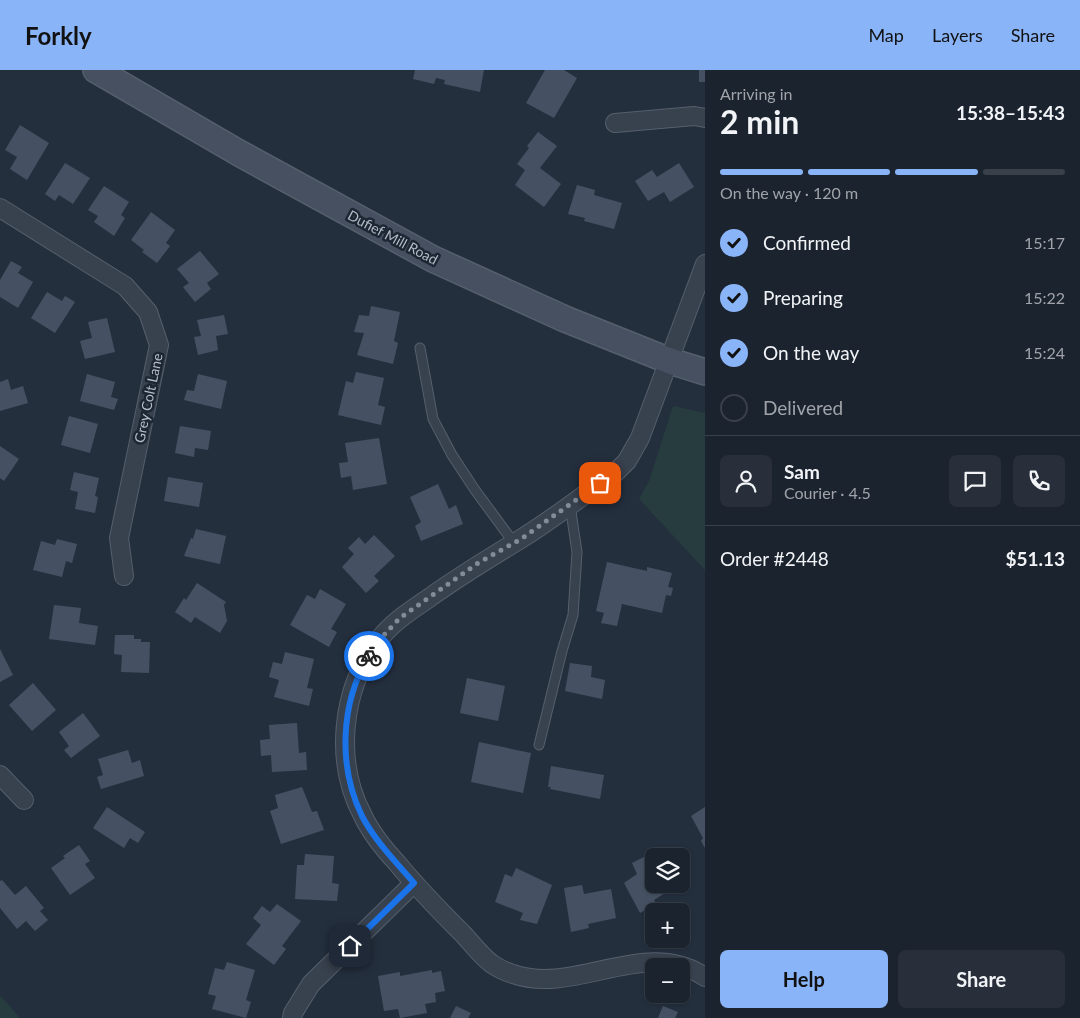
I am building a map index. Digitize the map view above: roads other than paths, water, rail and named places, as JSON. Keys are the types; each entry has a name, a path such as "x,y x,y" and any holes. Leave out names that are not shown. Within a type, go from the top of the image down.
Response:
{"main road":[{"name":"Dufief Mill Road","path":"96,70 239,153 433,259 565,319 670,361 705,372"}],"street":[{"path":"615,122 694,116 705,118"},
{"name":"Grey Colt Lane","path":"0,208 125,286 148,312 158,345 119,538 124,576"},
{"path":"705,264 640,438 628,461 615,473 514,543 478,563 400,618 378,641 364,663 353,691 346,722 346,757 351,786 362,816 383,847 414,883 492,964 512,974 531,979 556,978 643,962 669,962 695,970 705,977"},
{"path":"0,775 24,800"},
{"path":"292,1018 293,1013 311,984 414,883"}],"lane":[{"path":"420,348 433,419 475,490 514,543"},
{"path":"539,745 572,615 576,550 570,504"}]}
